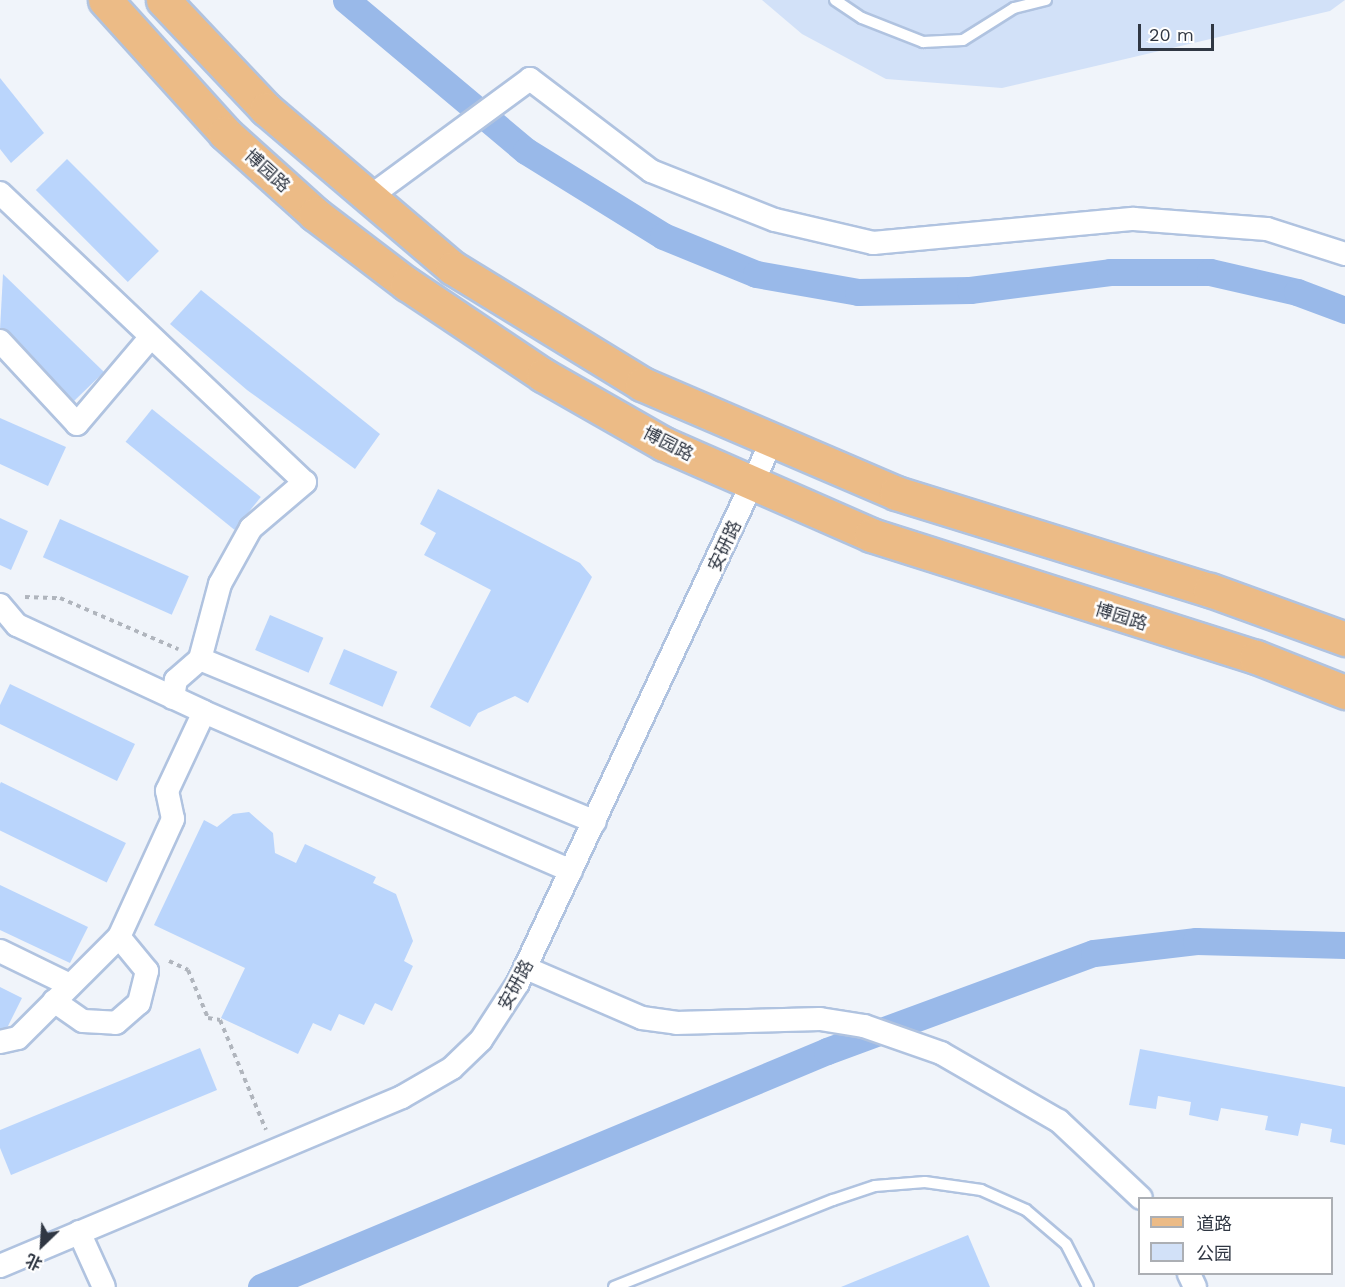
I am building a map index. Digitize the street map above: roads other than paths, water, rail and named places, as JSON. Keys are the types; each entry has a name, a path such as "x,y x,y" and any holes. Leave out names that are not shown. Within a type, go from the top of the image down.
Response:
{"main road":[{"name":"博园路","path":"105,0 225,133 315,214 407,285 543,375 754,486 973,571 1256,657 1345,693"},
{"path":"163,0 267,109 368,198 453,268 642,384 771,442 907,496 1210,590 1345,639"}],"street":[{"path":"368,198 530,78 651,171 775,220 873,243 1134,219 1267,229 1345,254"},
{"path":"0,194 305,482 251,528 220,584 200,659 176,680 173,698"},
{"path":"0,341 77,424 150,338"},
{"name":"安研路","path":"0,1266 402,1097 452,1068 495,1023 526,968 754,486 771,442"},
{"path":"6,601 17,625 204,712 572,871"},
{"path":"200,659 595,822"},
{"path":"0,1042 18,1038 119,937 174,819 167,791 204,712"},
{"path":"0,951 62,993 83,1021 116,1023 139,1003 147,971 119,937"},
{"path":"526,968 642,1018 676,1023 775,1018 864,1026 941,1053 1059,1121 1140,1197"},
{"path":"80,1232 104,1287"}],"lane":[{"path":"835,0 862,18 922,42 963,40 1014,8 1046,0"},
{"path":"614,1287 833,1200 875,1186 925,1182 981,1190 1026,1210 1066,1244 1088,1287"}],"waterway":[{"path":"346,0 526,151 663,236 756,274 858,292 970,290 1110,272 1210,272 1297,292 1345,310"},
{"path":"261,1287 827,1051 1094,953 1196,941 1345,945"}]}
